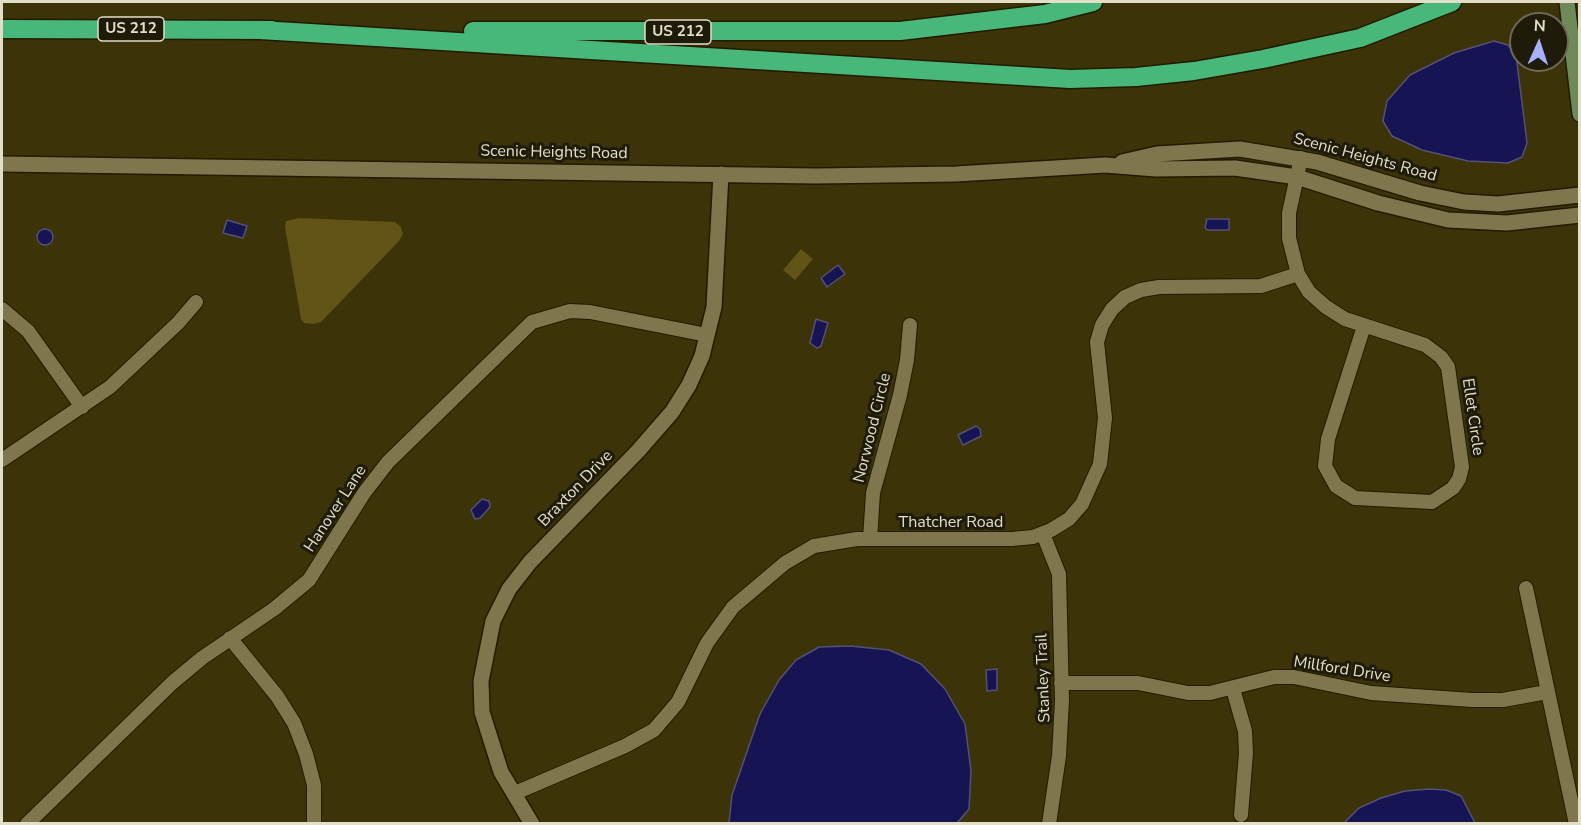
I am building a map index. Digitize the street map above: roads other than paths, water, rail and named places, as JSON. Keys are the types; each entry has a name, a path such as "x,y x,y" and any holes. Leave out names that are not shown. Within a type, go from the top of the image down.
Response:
{"highway":[{"name":"US 212","path":"2,29 900,31 1045,14 1093,2"},
{"path":"260,30 1071,79 1159,75 1263,59 1360,38 1452,2"}],"main road":[{"path":"1567,2 1580,114"}],"street":[{"name":"Scenic Heights Road","path":"1105,165 1157,154 1240,149 1301,158 1420,193 1464,202 1498,204 1580,195"},
{"name":"Ellet Circle","path":"1301,158 1289,213 1288,238 1298,274 1310,292 1326,308 1364,326 1425,345 1442,357 1448,367 1462,467 1459,479 1453,488 1432,502 1354,498 1336,486 1325,466 1328,439 1364,326"},
{"name":"Scenic Heights Road","path":"2,164 867,176 1105,165 1156,169 1235,168 1297,177 1378,203 1449,220 1507,223 1580,215"},
{"name":"Braxton Drive","path":"532,824 501,772 482,712 481,681 493,621 509,589 530,562 638,451 672,412 689,385 707,335 716,289 721,174"},
{"name":"Thatcher Road","path":"515,793 625,746 654,730 678,702 719,624 750,591 785,563 814,546 830,542 870,539 1012,539 1043,534 1069,519 1082,504 1100,464 1105,418 1097,342 1102,325 1112,309 1125,297 1141,290 1159,287 1261,286 1298,274"},
{"path":"2,460 81,407 135,364 196,302"},
{"path":"2,309 28,331 81,407"},
{"name":"Hanover Lane","path":"27,824 172,684 230,638 274,609 309,580 364,493 388,462 532,322 570,311 590,312 707,335"},
{"name":"Norwood Circle","path":"870,539 873,493 900,394 907,360 910,325"},
{"name":"Stanley Trail","path":"1043,534 1059,574 1062,729 1049,824"},
{"path":"1526,588 1576,824"},
{"path":"230,638 277,696 294,723 306,753 314,785 314,824"},
{"name":"Millford Drive","path":"1061,683 1138,683 1188,693 1210,693 1274,677 1294,677 1371,693 1472,700 1503,700 1547,692"},
{"path":"1233,688 1245,731 1246,753 1241,815"}]}
